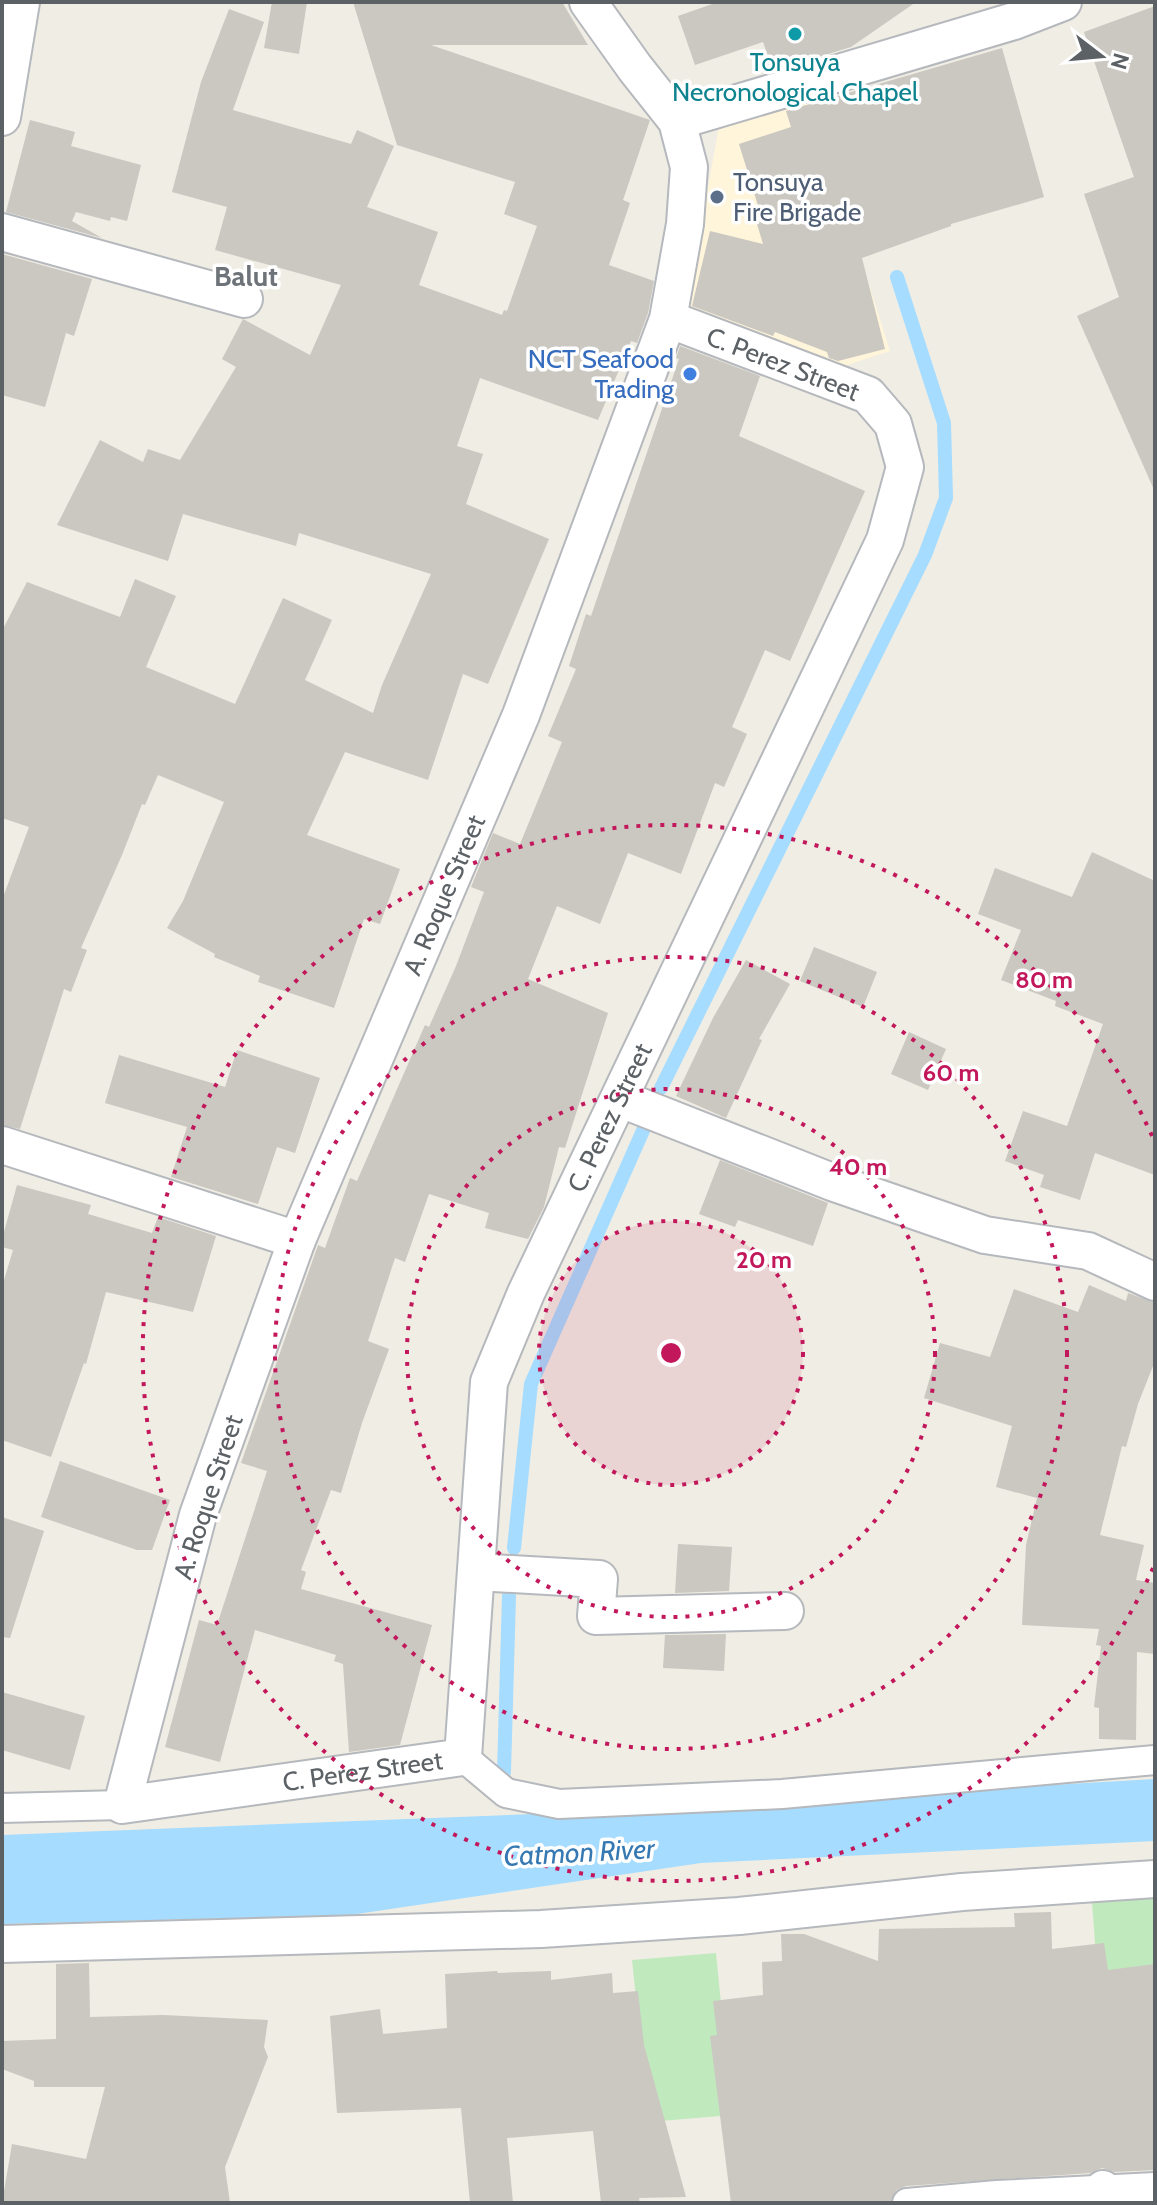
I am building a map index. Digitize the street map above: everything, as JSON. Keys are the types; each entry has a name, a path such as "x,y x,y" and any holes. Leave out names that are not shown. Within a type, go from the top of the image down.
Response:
{"street":[{"path":"2,117 21,2"},
{"name":"A. Roque Street","path":"122,1805 198,1515 297,1240 521,715 668,319 685,224 689,167 677,121 588,2"},
{"path":"677,121 1046,5"},
{"path":"2,232 244,299"},
{"name":"C. Perez Street","path":"122,1805 463,1757 489,1382 526,1293 885,540 905,467 893,424 868,395 668,319"},
{"path":"621,1099 832,1182 985,1235 1088,1251 1155,1282"},
{"path":"2,1147 297,1240"},
{"path":"476,1572 599,1579 596,1616 785,1611"},
{"path":"463,1757 506,1793 559,1804 782,1794 1155,1760"},
{"path":"2,1808 122,1805"},
{"path":"2,1944 555,1929 739,1916 962,1892 1155,1879"},
{"path":"907,2203 1103,2196 1155,2187"}],"shaded area":[{"path":"809,96 890,351 832,370 686,309 720,121"}],"green space":[{"path":"1155,1896 1155,2033 1102,2037 1092,1902"},
{"path":"716,1953 732,2115 649,2122 632,1960"}],"water":[{"name":"Catmon River","path":"1155,1779 1155,1841 701,1863 350,1915 2,1924 2,1835 586,1812"}],"building":[{"path":"272,2 307,2 299,54 264,48"},
{"path":"353,2 562,2 588,45 431,45 650,120 623,200 630,203 609,265 654,281 648,313 637,343 631,341 598,420 480,378 457,446 483,454 466,504 549,539 488,684 463,674 428,780 345,752 307,835 400,869 380,924 364,919 334,1008 258,982 260,976 214,957 215,954 167,928 183,901 224,802 158,775 145,805 142,804 81,948 87,950 71,992 64,989 20,1129 2,1125 2,900 29,827 2,818 2,631 27,582 120,617 135,579 176,596 146,667 235,704 283,598 332,620 305,680 373,713 382,685 431,574 299,533 296,546 183,514 168,561 57,525 100,440 143,462 148,449 180,460 236,367 222,359 243,319 310,355 341,285 215,250 227,207 172,192 201,82 229,9 264,22 233,110 351,144 357,130 394,146 367,207 438,232 419,285 502,315 504,310 507,311 537,226 504,214 515,182 397,145"},
{"path":"718,2 916,2 851,47 773,71 763,42 695,65 678,16"},
{"path":"1155,6 1155,492 1077,316 1119,297 1084,194 1134,177 1084,32"},
{"path":"1002,48 1044,197 951,224 862,258 885,349 838,361 829,358 827,352 775,332 773,336 692,306 710,231 763,244 754,214 760,212 739,144 791,127 786,111"},
{"path":"30,120 75,132 71,146 141,165 127,221 111,217 110,221 76,212 72,221 102,238 6,212"},
{"path":"2,254 92,279 74,336 66,333 45,407 2,395"},
{"path":"680,346 760,376 739,436 865,491 790,661 765,650 732,727 747,734 724,787 715,783 681,874 628,853 600,924 557,906 528,979 608,1013 565,1148 559,1147 544,1207 528,1239 485,1228 489,1213 429,1194 405,1262 395,1258 368,1341 389,1349 341,1493 331,1490 301,1570 306,1572 301,1589 432,1625 400,1745 349,1752 343,1664 334,1661 336,1655 255,1630 220,1762 165,1747 199,1620 217,1625 267,1471 241,1463 318,1245 325,1248 350,1178 357,1181 425,1025 429,1027 456,966 484,892 471,887 493,833 520,844 562,742 548,736 576,669 569,666 586,614 591,616 679,359 676,358"},
{"path":"1092,852 1155,881 1155,1175 1095,1153 1080,1200 1040,1187 1044,1175 1005,1161 1023,1111 1067,1126 1103,1024 1055,1006 1056,1001 1001,980 1021,930 978,914 995,868 1072,897"},
{"path":"814,947 877,972 863,1007 800,981"},
{"path":"746,960 790,984 759,1039 762,1040 726,1118 676,1096 713,1018"},
{"path":"909,1032 946,1049 928,1090 891,1074"},
{"path":"237,1050 320,1078 295,1153 277,1147 258,1204 171,1177 187,1127 105,1103 119,1055 225,1087"},
{"path":"720,1160 828,1203 813,1246 738,1220 735,1227 699,1214"},
{"path":"17,1185 91,1205 88,1214 152,1233 158,1217 216,1236 193,1312 106,1292 86,1364 51,1457 2,1440 2,1287 13,1250 2,1247 2,1239"},
{"path":"1089,1285 1126,1301 1128,1293 1155,1303 1155,1361 1126,1447 1122,1446 1100,1535 1144,1545 1136,1580 1155,1583 1155,1654 1137,1652 1136,1740 1099,1739 1099,1708 1094,1707 1101,1646 1096,1645 1099,1629 1022,1625 1026,1545 1037,1498 996,1487 1012,1426 924,1398 940,1343 990,1357 1014,1289 1078,1312"},
{"path":"60,1461 170,1500 152,1550 137,1550 41,1517"},
{"path":"2,1517 44,1531 10,1638 2,1637"},
{"path":"678,1544 732,1547 729,1591 675,1593"},
{"path":"726,1634 724,1671 663,1668 665,1635"},
{"path":"2,1692 85,1716 70,1770 2,1750"},
{"path":"1051,1912 1052,1949 1104,1943 1108,1970 1155,1964 1155,2170 1115,2172 1102,2168 1090,2173 906,2186 897,2190 890,2202 731,2203 710,2036 717,2035 713,2001 763,1995 762,1962 782,1961 781,1934 804,1934 878,1961 879,1929 1015,1927 1014,1913"},
{"path":"89,1963 90,2017 163,2015 268,2020 264,2047 268,2057 225,2167 230,2203 2,2203 12,2144 86,2159 105,2087 34,2087 34,2081 2,2069 2,2041 56,2039 56,1964"},
{"path":"551,1971 551,1980 612,1973 613,1993 638,1991 644,2045 686,2197 639,2198 640,2203 601,2203 593,2131 507,2138 513,2203 470,2203 461,2108 337,2113 330,2016 380,2009 383,2034 447,2028 445,1974"}],"waterway":[{"path":"661,1088 925,555 946,498 944,423 897,277"},
{"path":"514,1548 531,1384 645,1126"},
{"path":"504,1772 509,1596"}],"place":[{"name":"Tonsuya Necronological Chapel","path":"795,34"},
{"name":"Tonsuya Fire Brigade","path":"717,197"},
{"name":"NCT Seafood Trading","path":"690,374"}],"district":[{"name":"Balut","path":"246,276"}]}
